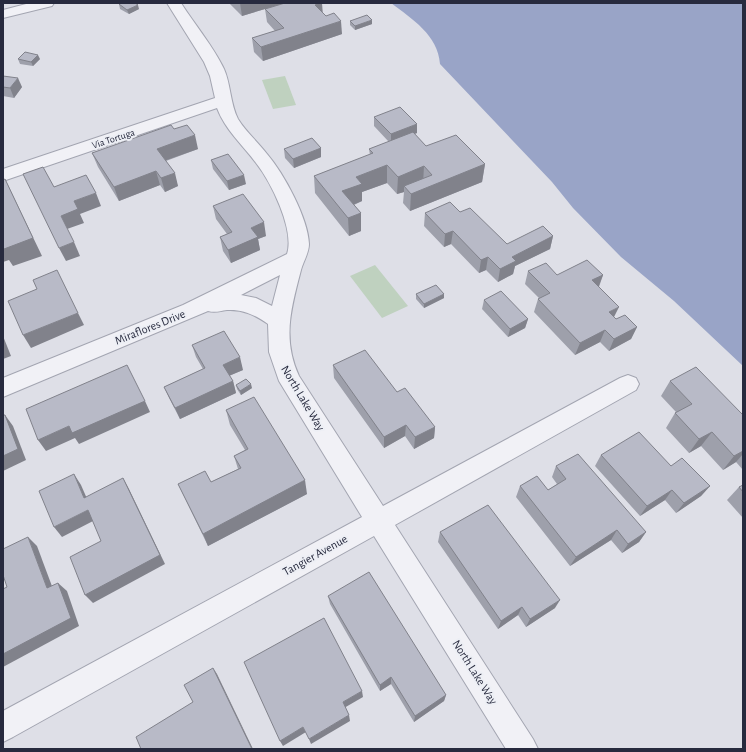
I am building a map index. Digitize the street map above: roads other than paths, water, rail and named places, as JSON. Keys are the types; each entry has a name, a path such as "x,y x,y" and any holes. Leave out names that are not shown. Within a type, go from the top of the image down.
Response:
{"street":[{"path":"3,14 47,3"},
{"name":"North Lake Way","path":"174,3 216,71 220,84 222,101 230,119 266,163 277,181 295,226 299,245 294,259 279,321 277,336 278,350 282,367 523,749"},
{"name":"Via Tortuga","path":"3,175 222,101"},
{"name":"Miraflores Drive","path":"3,388 190,311 294,259"},
{"path":"190,311 224,302 237,302 251,304 263,309 279,321"},
{"name":"Tangier Avenue","path":"3,727 628,384"}],"water":[{"path":"391,3 743,3 743,366 674,301 621,257 573,208 552,182 440,64 434,44 423,29"}]}
